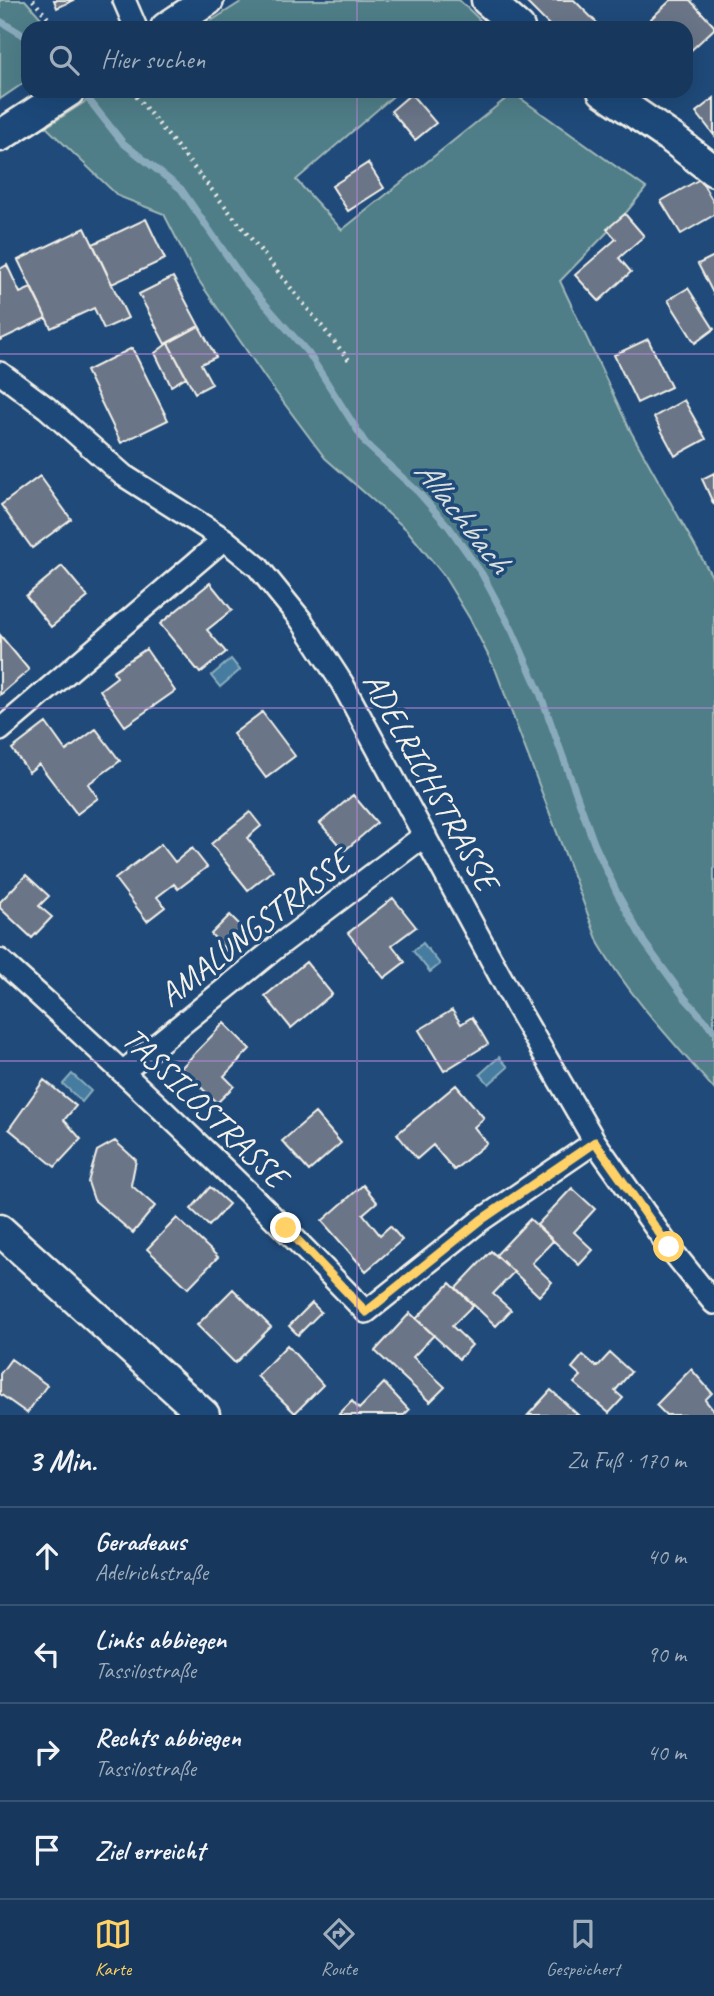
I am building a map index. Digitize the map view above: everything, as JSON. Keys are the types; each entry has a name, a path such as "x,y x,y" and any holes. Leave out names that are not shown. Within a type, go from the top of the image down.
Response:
{"street":[{"path":"124,0 133,21"},
{"path":"176,21 208,0"},
{"path":"487,0 511,21"},
{"path":"0,136 58,98"},
{"path":"613,98 714,170"},
{"name":"ADELRICHSTRASSE","path":"0,373 47,408 123,475 225,538 258,567 301,620 342,683 518,1009 595,1142 669,1247 714,1303"},
{"path":"0,730 225,538"},
{"name":"AMALUNGSTRASSE","path":"124,1071 278,946 425,835"},
{"name":"TASSILOSTRASSE","path":"0,960 124,1071 286,1228 366,1312 481,1220 595,1142"},
{"path":"0,1230 204,1415"}],"path":[{"path":"33,0 50,21"},
{"path":"138,98 349,360"}],"green space":[{"path":"0,0 25,0 44,21 21,21 21,85 0,99"},
{"path":"244,0 459,0 480,20 479,21 211,21"},
{"path":"91,98 391,98 296,180 342,230 507,98 520,98 646,188 625,214 560,281 630,430 714,580 714,1089 638,1001 599,944 496,671 470,619 442,573 407,530 325,458 266,379 195,275 164,214 118,196 46,127"}],"water":[{"path":"231,659 240,670 220,687 211,676"},
{"path":"423,943 440,964 430,972 413,951"},
{"path":"499,1057 508,1067 489,1084 480,1074"},
{"path":"72,1074 91,1091 82,1102 63,1084"}],"building":[{"path":"54,0 74,0 57,8"},
{"path":"524,0 574,0 595,21 545,21"},
{"path":"671,0 690,0 714,29 693,48 693,21 648,21"},
{"path":"406,98 414,98 436,123 415,140 391,111"},
{"path":"714,98 714,135 696,112"},
{"path":"368,163 384,188 348,211 332,186"},
{"path":"700,179 714,203 714,215 681,234 661,201"},
{"path":"625,214 644,236 619,258 631,272 599,301 575,275 616,239 607,229"},
{"path":"146,219 165,259 112,284 93,244"},
{"path":"85,228 128,318 104,329 94,308 51,328 18,260"},
{"path":"714,256 714,295 698,264"},
{"path":"7,265 20,293 31,288 46,318 0,340 0,269"},
{"path":"173,277 199,326 165,344 139,294"},
{"path":"688,288 714,329 695,343 668,300"},
{"path":"199,326 216,357 201,364 212,384 195,393 168,343"},
{"path":"648,339 671,387 637,403 614,355"},
{"path":"168,343 186,377 171,386 155,353"},
{"path":"132,348 168,420 121,443 86,371"},
{"path":"684,400 706,439 675,456 654,417"},
{"path":"714,473 714,505 702,479"},
{"path":"40,476 71,519 32,548 1,505"},
{"path":"62,566 88,597 51,627 26,596"},
{"path":"210,583 232,610 207,630 226,652 200,673 160,624"},
{"path":"0,635 29,670 0,695"},
{"path":"146,649 175,691 125,726 100,690 117,677 113,671"},
{"path":"262,712 295,756 266,778 233,734"},
{"path":"46,723 66,751 96,729 120,761 88,784 98,798 77,814 39,764 29,772 12,749"},
{"path":"353,795 377,823 344,851 320,823"},
{"path":"250,812 261,826 247,838 273,870 248,890 211,844"},
{"path":"161,844 175,862 192,848 207,867 178,889 174,884 157,897 165,907 147,921 115,879"},
{"path":"26,875 49,896 39,906 52,917 32,938 0,908 0,902"},
{"path":"393,898 416,927 392,945 405,962 384,978 348,933"},
{"path":"230,915 252,937 231,956 211,934"},
{"path":"306,962 332,994 291,1028 265,996"},
{"path":"452,1010 461,1024 472,1017 488,1044 444,1071 419,1030"},
{"path":"224,1023 250,1049 224,1076 234,1086 217,1103 181,1068"},
{"path":"44,1080 76,1106 64,1120 81,1139 55,1167 9,1129"},
{"path":"456,1085 484,1118 474,1127 487,1143 454,1170 433,1145 417,1159 397,1134"},
{"path":"315,1113 341,1143 309,1171 282,1141"},
{"path":"115,1141 136,1160 131,1185 155,1206 133,1233 94,1200 88,1182 97,1151"},
{"path":"363,1185 377,1202 363,1214 380,1235 390,1226 402,1240 366,1271 322,1221"},
{"path":"210,1187 229,1204 209,1226 191,1209"},
{"path":"572,1188 595,1209 574,1232 593,1250 579,1265 537,1225"},
{"path":"177,1218 218,1257 188,1288 147,1249"},
{"path":"530,1219 553,1241 532,1263 552,1282 539,1296 496,1255"},
{"path":"491,1251 514,1272 493,1294 511,1310 496,1326 456,1288"},
{"path":"450,1283 473,1305 452,1326 472,1345 459,1359 416,1319"},
{"path":"233,1289 271,1327 235,1363 197,1325"},
{"path":"312,1303 321,1312 298,1335 289,1326"},
{"path":"410,1313 434,1335 413,1357 445,1387 430,1402 375,1351"},
{"path":"287,1345 323,1385 295,1413 257,1376"},
{"path":"610,1353 631,1372 615,1391 623,1398 609,1413 574,1383 581,1376 572,1368 583,1355 597,1367"},
{"path":"11,1359 47,1385 27,1413 0,1394 0,1374"},
{"path":"691,1369 712,1393 705,1400 714,1415 666,1415 656,1405"},
{"path":"384,1383 409,1410 404,1415 338,1415 352,1401 359,1409"},
{"path":"551,1390 578,1415 528,1415"}],"waterway":[{"name":"Allachbach","path":"0,21 21,34"},
{"name":"Allachbach","path":"88,98 123,143 181,189 243,279 309,354 366,444 418,492 449,527 482,574 512,630 540,693 594,843 617,893 644,942 684,997 714,1031"}],"route":[{"path":"286,1228 366,1312 481,1220 595,1142 669,1247"}]}
